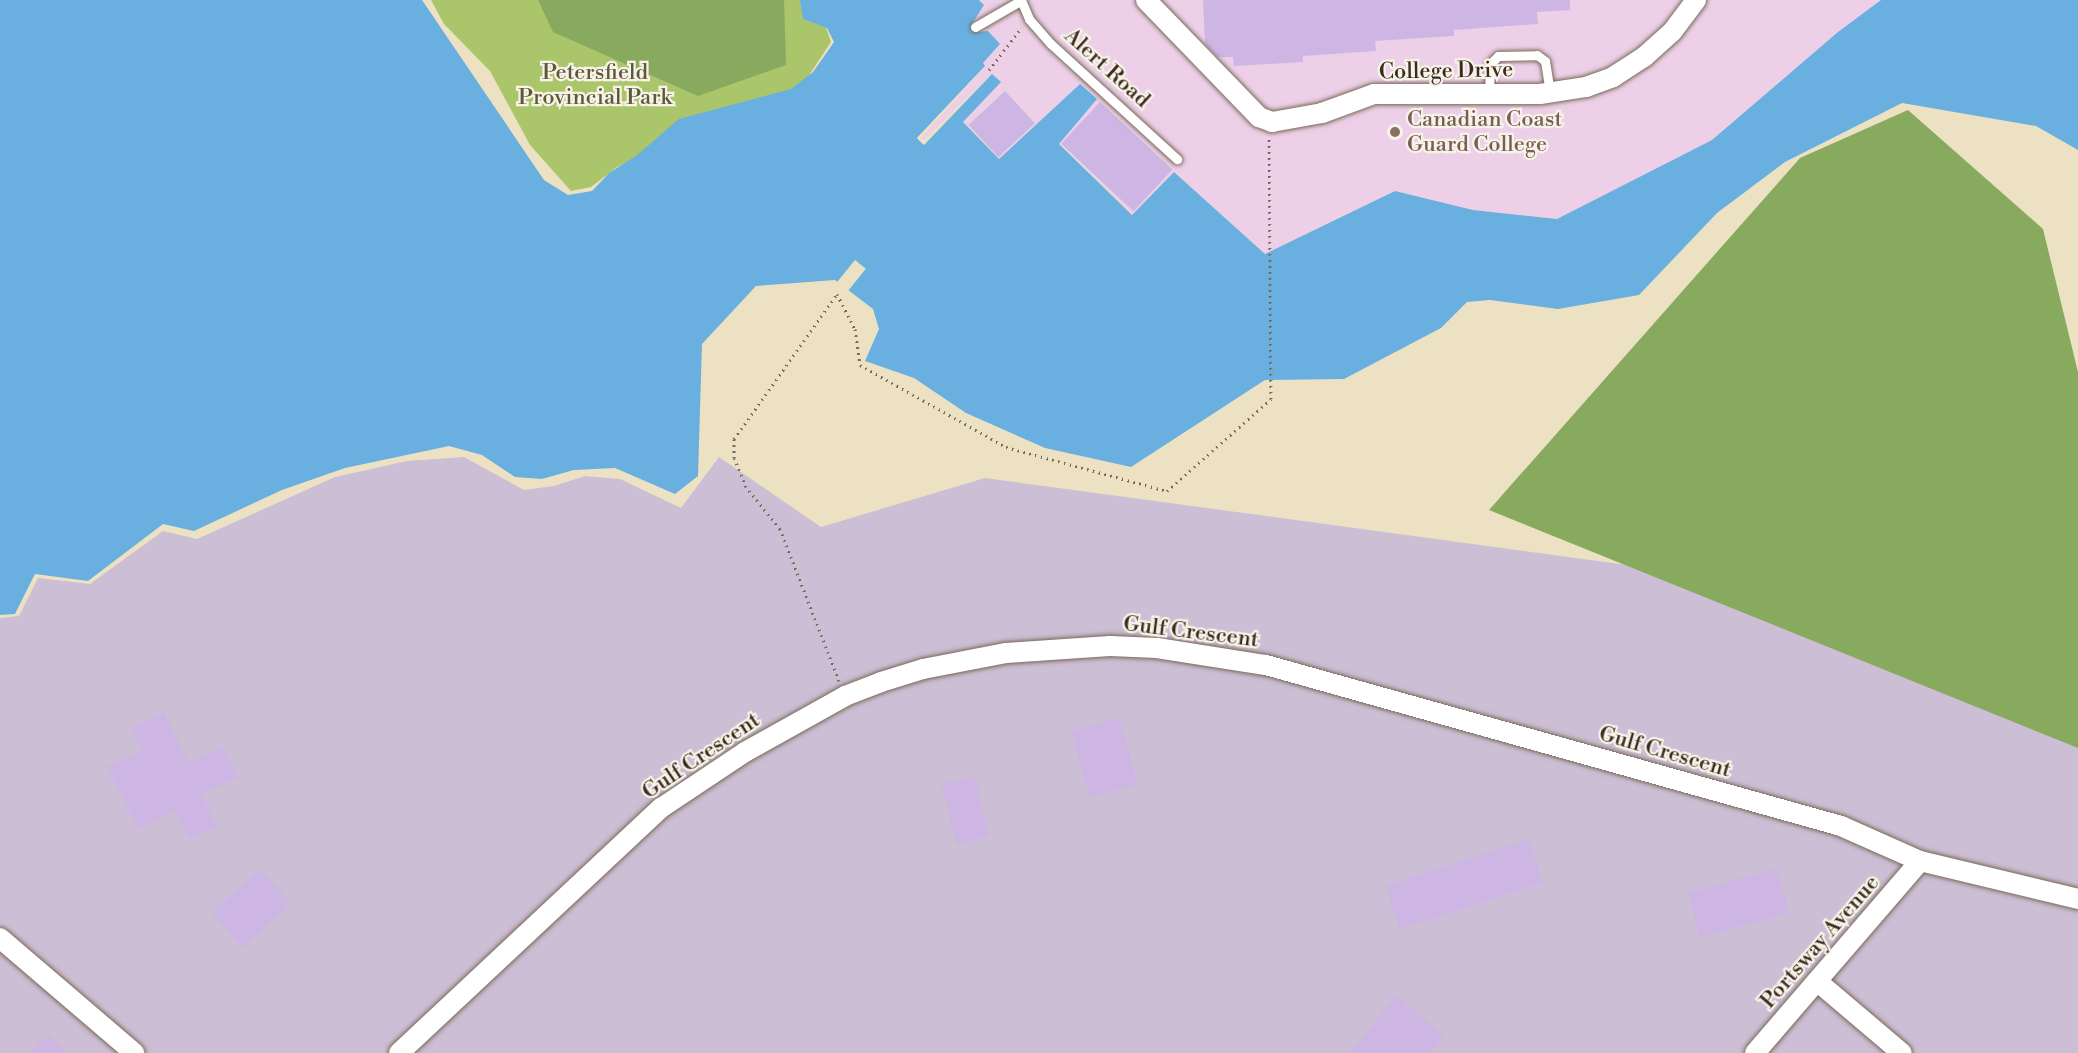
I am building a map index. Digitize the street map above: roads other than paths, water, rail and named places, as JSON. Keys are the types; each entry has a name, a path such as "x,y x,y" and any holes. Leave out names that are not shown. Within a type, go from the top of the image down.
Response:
{"street":[{"name":"College Drive","path":"1146,0 1265,121 1309,116 1374,94 1550,93 1586,87 1629,68 1672,32 1696,0"},
{"name":"Gulf Crescent","path":"399,1053 661,808 745,752 845,696 923,669 1006,653 1110,646 1193,652 1312,676 1841,826 1920,861 2078,899"},
{"name":"Portsway Avenue","path":"1755,1053 1920,861"},
{"path":"0,938 134,1053"},
{"path":"1817,981 1902,1053"}],"lane":[{"path":"975,27 1020,1"},
{"name":"Alert Road","path":"1020,1 1029,19 1177,159"},
{"path":"1489,94 1490,64 1498,56 1537,55 1545,61 1550,93"}],"water":[{"path":"0,0 422,0 544,180 568,195 592,191 609,173 636,156 679,119 791,89 813,72 834,42 827,28 803,19 800,0 979,0 984,5 972,24 978,32 988,31 1000,44 983,63 985,66 917,138 923,144 992,74 1001,82 963,122 999,159 1080,84 1097,99 1059,144 1132,215 1174,172 1265,254 1395,191 1473,210 1557,219 1712,140 1838,32 1881,0 2078,0 2078,150 2036,126 1902,103 1785,162 1717,213 1639,295 1558,309 1490,300 1467,302 1441,328 1344,379 1265,380 1131,467 1045,448 966,413 914,378 865,361 879,329 873,309 835,280 756,286 702,344 698,476 675,494 615,468 574,470 542,479 515,477 482,455 449,446 345,468 282,490 194,531 163,524 88,581 35,574 15,614 0,615"}],"place":[{"name":"Canadian Coast Guard College","path":"1395,132"}],"park label":[{"name":"Petersfield Provincial Park","path":"595,84"}]}
